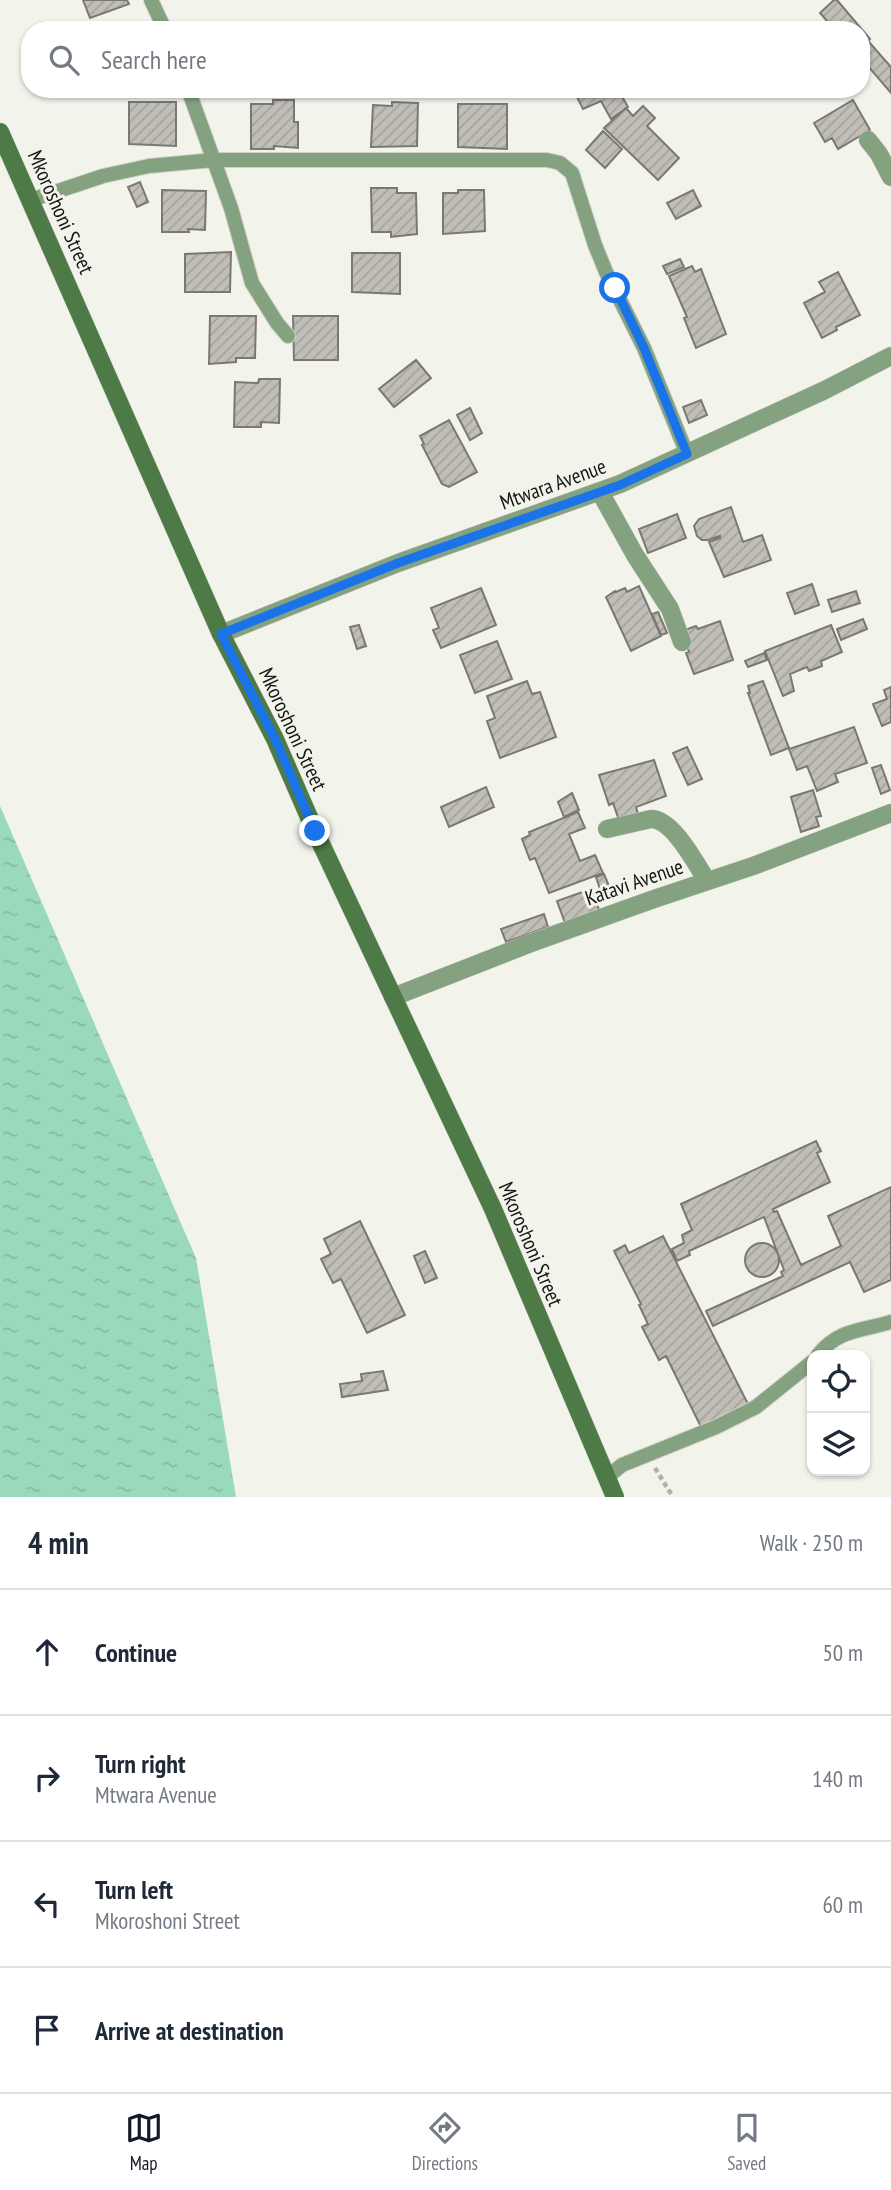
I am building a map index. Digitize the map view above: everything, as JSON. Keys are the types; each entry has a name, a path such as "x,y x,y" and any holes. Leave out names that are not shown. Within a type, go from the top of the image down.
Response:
{"street":[{"name":"Mkoroshoni Street","path":"0,132 221,634 275,739 493,1209 615,1497"},
{"path":"868,140 879,153 891,177"},
{"name":"Mtwara Avenue","path":"221,634 398,563 600,492 825,390 891,356"},
{"path":"600,492 635,555 670,609 682,642"},
{"name":"Katavi Avenue","path":"393,997 543,939 753,866 891,813"},
{"path":"607,830 657,819 666,824 707,881"}],"lane":[{"path":"151,0 161,21"},
{"path":"191,98 231,208 252,283 288,336"},
{"path":"32,200 103,176 149,166 214,160 547,160 566,167 572,173 606,272 644,348 687,454"},
{"path":"822,1350 831,1340 841,1335 891,1322"},
{"path":"606,1478 622,1465 646,1454 670,1448 756,1407 807,1366"}],"path":[{"path":"646,1454 673,1497"}],"water":[{"path":"0,806 196,1258 236,1497 0,1497"}],"building":[{"path":"83,0 127,0 129,4 90,18"},
{"path":"837,0 855,21 827,21 820,13"},
{"path":"870,43 891,67 891,93 870,68"},
{"path":"578,98 623,98 628,107 611,119 601,101 583,109"},
{"path":"273,100 294,100 294,122 298,122 298,148 274,146 274,149 251,149 251,104 273,104"},
{"path":"853,100 870,130 838,149 832,138 825,142 814,123"},
{"path":"129,102 176,102 176,146 129,144"},
{"path":"392,102 418,103 417,146 371,147 373,105 392,106"},
{"path":"458,104 507,104 507,149 458,147"},
{"path":"643,106 655,118 647,126 679,158 658,180 604,128 626,108 633,116"},
{"path":"603,131 622,149 605,168 586,150"},
{"path":"140,182 148,202 137,207 128,187"},
{"path":"371,188 397,188 397,193 416,193 417,234 391,237 391,232 372,232"},
{"path":"162,190 206,191 205,230 162,232"},
{"path":"458,190 484,190 485,231 443,234 443,193 458,193"},
{"path":"693,190 701,206 676,219 667,203"},
{"path":"231,252 230,292 185,292 185,254"},
{"path":"352,253 400,253 400,294 352,292"},
{"path":"680,259 684,267 667,274 663,266"},
{"path":"692,266 695,272 701,269 726,334 696,348 684,318 687,317 669,276"},
{"path":"838,272 860,315 836,327 837,330 822,338 804,303 825,292 819,282"},
{"path":"210,316 256,316 255,358 236,358 236,362 209,364"},
{"path":"293,316 338,316 338,360 294,360"},
{"path":"416,360 431,378 394,407 379,389"},
{"path":"259,379 280,379 279,423 261,422 261,427 234,427 235,382 258,383"},
{"path":"701,400 707,415 689,423 683,407"},
{"path":"470,408 482,433 470,440 457,415"},
{"path":"449,420 477,472 449,487 442,484 420,436"},
{"path":"731,507 743,542 762,535 771,560 724,577 709,542 720,536 702,540 697,536 694,526 699,519"},
{"path":"677,514 686,538 648,553 639,529"},
{"path":"812,584 819,605 795,614 787,593"},
{"path":"639,586 661,636 631,651 606,597 615,591 625,588 627,592"},
{"path":"481,588 496,625 441,648 433,630 439,628 431,608"},
{"path":"856,591 860,603 832,612 828,600"},
{"path":"658,612 667,633 661,635 652,614"},
{"path":"863,619 867,629 841,640 837,629"},
{"path":"720,621 733,660 694,674 682,631 696,626 698,629"},
{"path":"359,625 366,646 357,649 350,627"},
{"path":"831,625 842,652 821,661 822,666 809,671 807,667 790,674 794,691 783,696 765,651"},
{"path":"497,641 512,679 475,693 460,655"},
{"path":"764,653 767,660 748,667 745,661"},
{"path":"527,681 532,694 540,692 556,737 500,758 487,721 495,718 487,696"},
{"path":"763,681 789,748 771,755 748,693 748,686"},
{"path":"891,687 891,722 882,726 873,704 887,699 884,690"},
{"path":"854,727 867,763 835,774 838,782 817,791 807,766 797,770 789,749"},
{"path":"687,747 702,779 688,785 673,753"},
{"path":"654,760 666,796 636,807 639,817 620,823 613,803 609,805 599,775"},
{"path":"881,765 890,790 881,794 872,768"},
{"path":"486,787 494,807 449,827 441,807"},
{"path":"813,790 821,816 816,817 819,826 801,832 791,797"},
{"path":"572,793 579,810 564,817 558,802"},
{"path":"578,812 585,828 569,834 580,861 595,855 603,873 549,893 535,858 530,860 522,839 530,835 529,832"},
{"path":"604,874 611,891 602,895 596,877"},
{"path":"588,890 589,893 593,892 599,910 565,923 557,901"},
{"path":"544,914 548,927 506,942 501,929"},
{"path":"816,1141 821,1151 817,1153 830,1182 773,1209 774,1212 777,1211 801,1265 841,1246 828,1216 891,1187 891,1280 864,1292 850,1262 713,1326 706,1311 783,1276 781,1272 784,1270 764,1217 689,1251 690,1255 677,1261 672,1249 684,1243 682,1235 692,1230 681,1204"},
{"path":"360,1221 405,1315 367,1333 341,1279 333,1283 321,1259 331,1254 324,1239"},
{"path":"663,1236 748,1404 701,1427 666,1356 659,1360 642,1327 648,1324 639,1305 641,1304 614,1251 625,1245 629,1253"},
{"path":"762,1243 774,1248 779,1260 774,1272 762,1277 750,1272 745,1260 750,1248"},
{"path":"425,1251 437,1278 425,1283 414,1256"},
{"path":"383,1371 388,1390 342,1397 340,1384 362,1381 361,1374"}],"route":[{"path":"315,831 275,739 221,634 398,563 620,485 687,454 644,348 615,288"}]}
